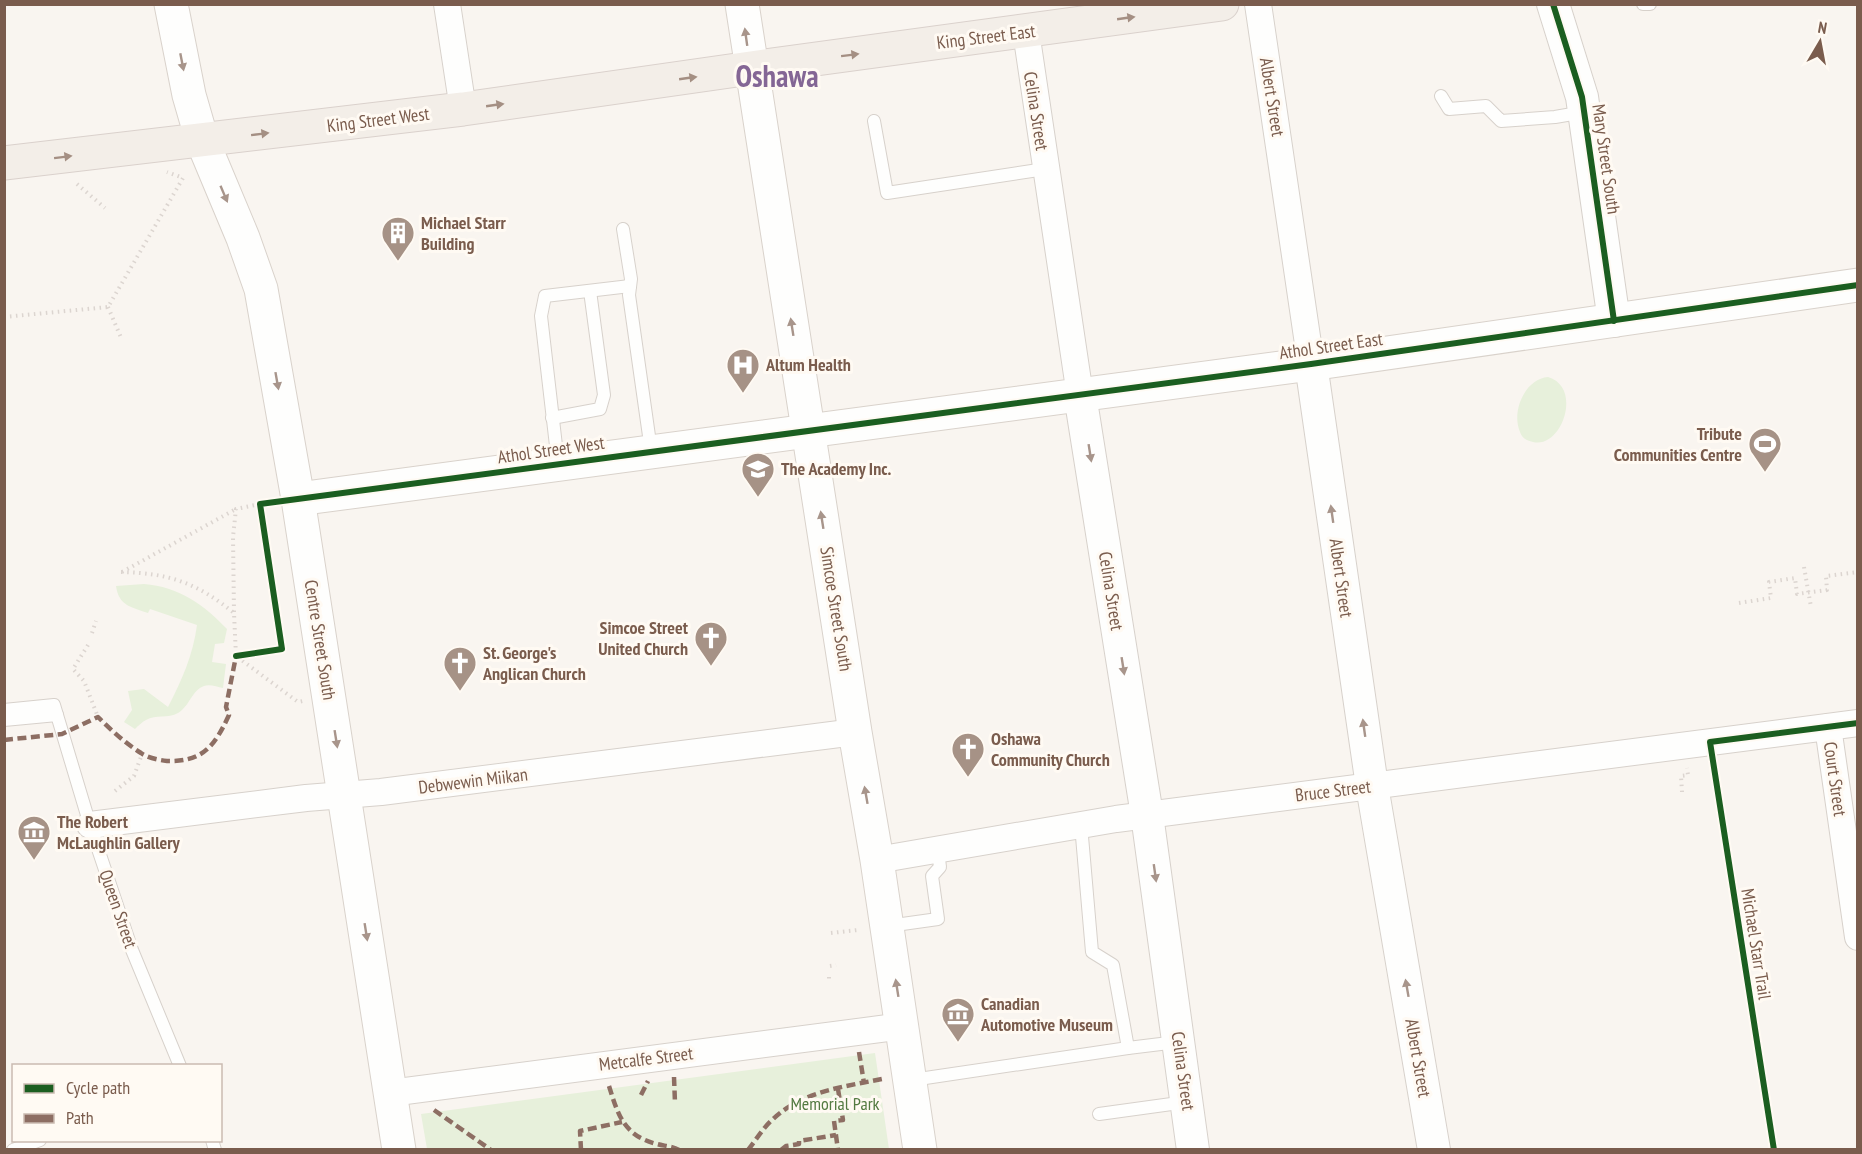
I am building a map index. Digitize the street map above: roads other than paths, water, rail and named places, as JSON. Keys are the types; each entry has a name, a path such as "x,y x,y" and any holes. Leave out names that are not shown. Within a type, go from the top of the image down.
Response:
{"main road":[{"name":"Centre Street South","path":"171,4 189,95 202,140 243,238 261,289 298,499 399,1149"},
{"name":"Simcoe Street South","path":"742,4 750,69 877,860 873,928 903,1026 920,1149"},
{"name":"King Street East","path":"750,69 1026,32 1077,15 1222,4"},
{"name":"King Street West","path":"4,163 463,109 750,69"},
{"name":"Athol Street East","path":"808,430 838,428 1311,364 1857,285"},
{"name":"Athol Street West","path":"298,499 808,430"}],"street":[{"path":"447,4 463,109"},
{"name":"Albert Street","path":"1258,4 1372,786 1434,1149"},
{"name":"Mary Street South","path":"1553,4 1582,97 1614,321"},
{"name":"Celina Street","path":"1026,32 1045,169 1147,815 1193,1149"},
{"name":"Bruce Street","path":"877,860 1147,815 1857,723"},
{"name":"Court Street","path":"1828,727 1857,937"},
{"name":"Debwewin Miikan","path":"90,825 306,798 345,796 855,732"},
{"name":"Metcalfe Street","path":"390,1093 903,1026"}],"lane":[{"path":"1643,4 1650,4"},
{"path":"1441,96 1449,109 1486,106 1501,121 1555,117 1584,112"},
{"path":"874,121 887,192 1045,169"},
{"path":"623,228 629,295 651,452"},
{"path":"558,464 540,316 545,296 630,286"},
{"path":"552,418 600,409 604,395 590,291"},
{"path":"4,710 56,710"},
{"path":"4,720 56,710"},
{"name":"Queen Street","path":"56,710 90,825 132,950 180,1064"},
{"path":"1081,825 1092,952 1113,965 1128,1048"},
{"path":"873,928 938,919 932,876 940,867 938,851"},
{"path":"910,1080 1179,1042"},
{"path":"1099,1114 1187,1102"},
{"path":"13,1149 34,1142"}],"place":[{"name":"Michael Starr Building","path":"398,262"},
{"name":"Altum Health","path":"743,394"},
{"name":"Tribute Communities Centre","path":"1765,473"},
{"name":"The Academy Inc.","path":"758,498"},
{"name":"Simcoe Street United Church","path":"711,667"},
{"name":"St. George's Anglican Church","path":"460,692"},
{"name":"Oshawa Community Church","path":"968,778"},
{"name":"The Robert McLaughlin Gallery","path":"34,861"},
{"name":"Canadian Automotive Museum","path":"958,1043"}],"district":[{"name":"Oshawa","path":"777,77"}],"park label":[{"name":"Memorial Park","path":"835,1104"}]}
